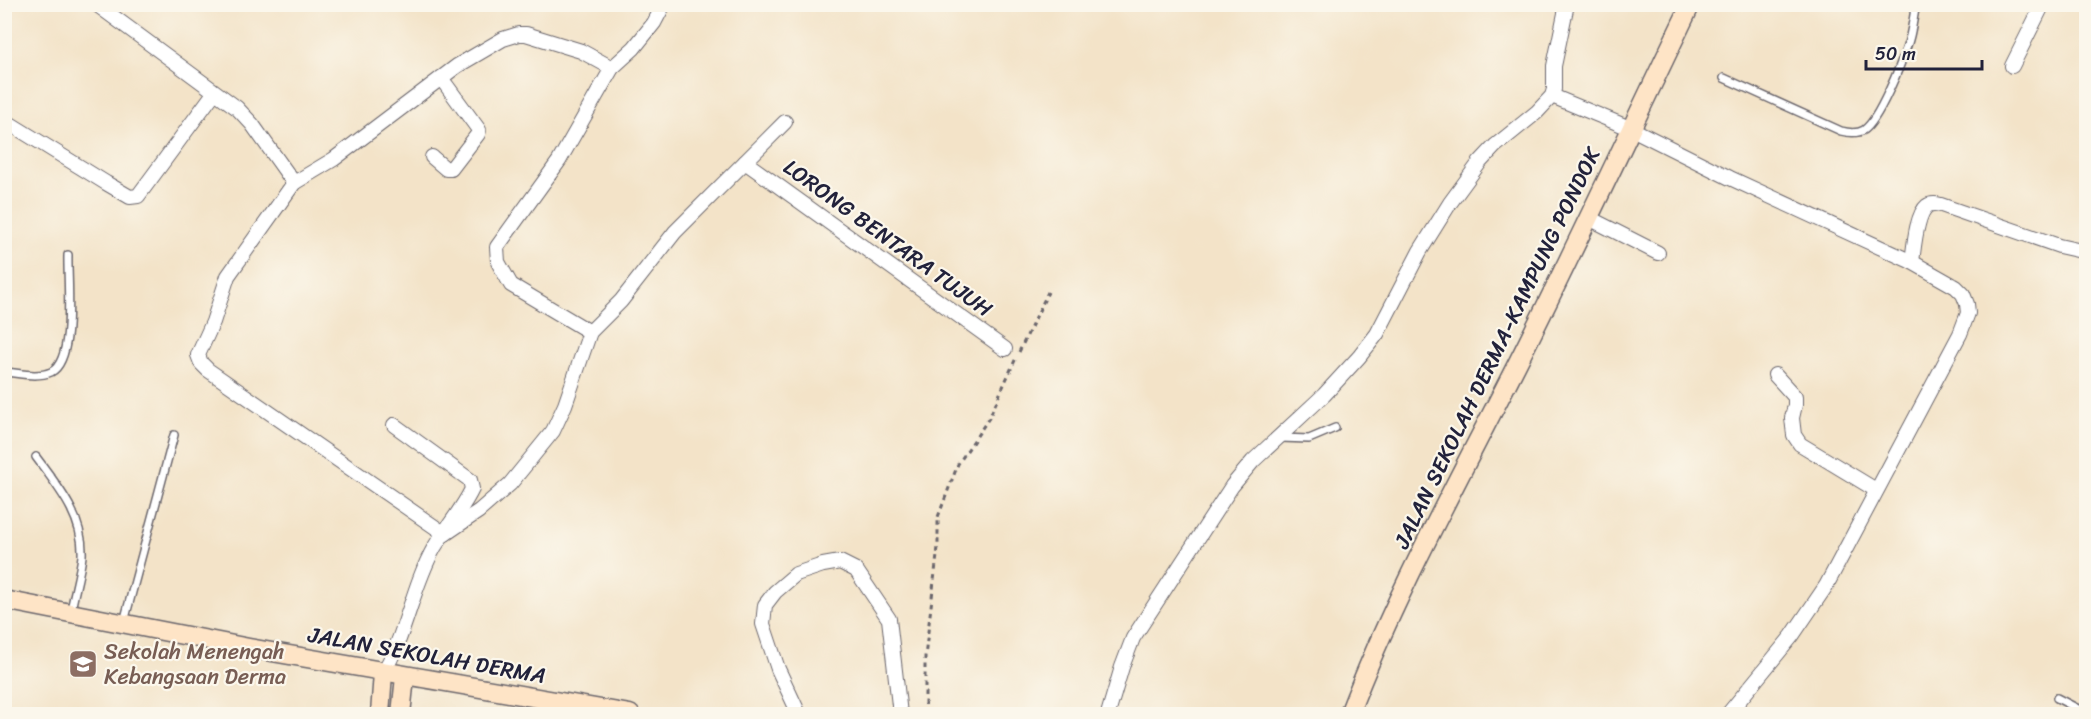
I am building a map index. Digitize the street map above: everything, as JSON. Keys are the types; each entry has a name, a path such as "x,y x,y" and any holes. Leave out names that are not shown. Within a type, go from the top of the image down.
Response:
{"street":[{"path":"96,4 237,108 252,124 294,183"},
{"path":"590,332 511,285 498,262 497,247 559,161 612,68 634,48 654,23 664,4"},
{"path":"1108,714 1122,667 1138,630 1232,486 1252,461 1324,395 1377,334 1420,251 1450,203 1480,162 1552,96 1554,66 1567,4"},
{"name":"JALAN SEKOLAH DERMA-KAMPUNG PONDOK","path":"1349,714 1366,670 1456,482 1537,325 1691,4"},
{"path":"2012,66 2043,4"},
{"path":"445,534 239,393 201,363 198,355 213,322 228,276 294,183 334,159 441,78 502,39 519,34 562,44 581,51 612,68"},
{"path":"432,157 446,168 451,169 479,130 441,78"},
{"path":"4,120 106,183 130,196 138,196 214,93"},
{"path":"1552,96 1632,129 1730,178 1912,262 1956,287 1963,294 1968,313 1960,334 1826,586 1792,636 1728,714"},
{"path":"445,534 479,511 510,484 553,431 565,405 590,332 621,301 675,232 785,122"},
{"name":"LORONG BENTARA TUJUH","path":"746,162 1005,349"},
{"path":"1912,262 1921,215 1926,206 1932,204 1941,205 2059,246 2086,252"},
{"path":"1588,218 1658,253"},
{"path":"1775,375 1795,397 1796,405 1792,418 1794,435 1800,444 1876,490"},
{"path":"380,714 383,673 394,654 406,617 434,549 472,489 470,480 394,425"},
{"path":"799,714 778,669 762,624 765,605 775,592 796,574 840,562 856,570 889,619 900,714"},
{"name":"JALAN SEKOLAH DERMA","path":"4,600 383,673 620,714"},
{"path":"394,654 405,677 401,714"}],"lane":[{"path":"1724,78 1841,131 1853,134 1864,130 1876,115 1901,62 1908,44 1916,4"},
{"path":"4,274 7,255"},
{"path":"4,372 39,375 53,371 63,358 67,342 68,255"},
{"path":"1279,437 1309,439 1335,428"},
{"path":"124,622 174,435"},
{"path":"36,457 68,501 80,530 81,559 70,614"},
{"path":"2057,698 2086,713"}],"path":[{"path":"925,714 925,657 938,548 938,517 958,464 988,418 1048,292"}],"place":[{"name":"Sekolah Menengah Kebangsaan Derma","path":"83,664"}]}
